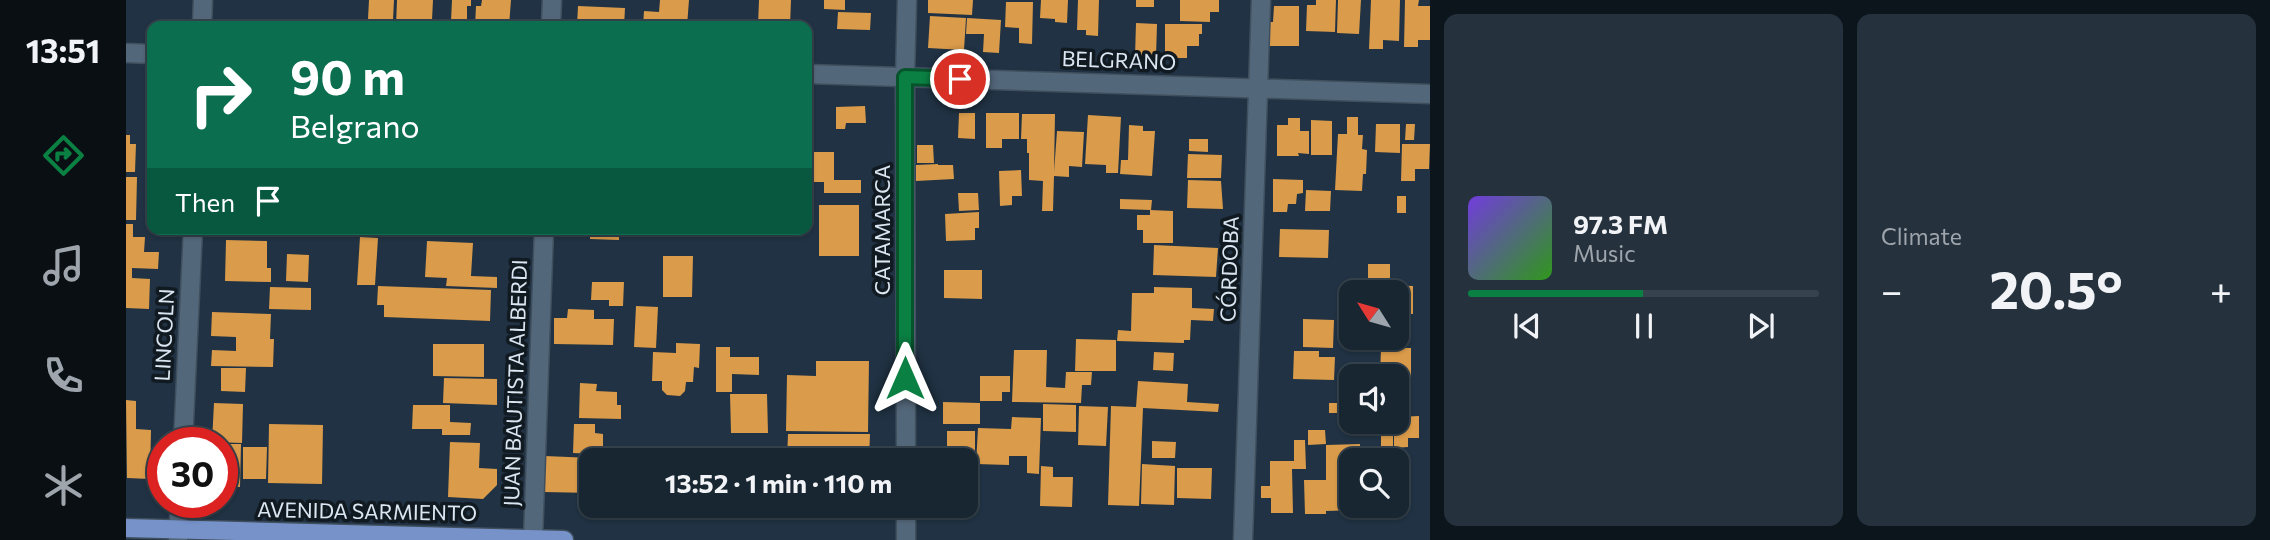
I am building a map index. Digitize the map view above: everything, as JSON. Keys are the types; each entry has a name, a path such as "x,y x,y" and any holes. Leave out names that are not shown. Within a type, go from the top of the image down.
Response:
{"main road":[{"name":"AVENIDA SARMIENTO","path":"126,528 178,535 564,540"}],"street":[{"path":"202,21 203,0"},
{"path":"551,21 552,0"},
{"name":"CATAMARCA","path":"906,448 907,0"},
{"name":"CÓRDOBA","path":"1243,540 1261,0"},
{"path":"126,53 147,54"},
{"name":"BELGRANO","path":"812,74 1430,94"},
{"name":"LINCOLN","path":"184,427 193,235"},
{"name":"JUAN BAUTISTA ALBERDI","path":"533,540 544,235"},
{"path":"906,518 906,540"}],"building":[{"path":"369,0 394,0 393,20 368,19"},
{"path":"397,0 433,0 432,20 396,21"},
{"path":"452,0 471,0 471,6 467,6 467,21 451,21"},
{"path":"482,0 511,0 509,21 475,21 476,6 481,6"},
{"path":"660,0 689,0 687,21 643,21 644,11 659,12"},
{"path":"759,0 791,0 790,21 758,21"},
{"path":"824,0 845,0 845,10 824,9"},
{"path":"928,0 973,0 972,15 928,13"},
{"path":"1041,0 1068,0 1067,23 1040,18"},
{"path":"1078,0 1099,0 1098,36 1086,35 1086,30 1077,30"},
{"path":"1136,0 1154,0 1154,7 1136,7"},
{"path":"1180,0 1219,0 1219,12 1210,12 1210,22 1180,21"},
{"path":"1316,0 1336,0 1335,32 1306,31 1307,5 1316,5"},
{"path":"1338,0 1361,0 1359,34 1337,33"},
{"path":"1371,0 1400,0 1399,41 1383,40 1383,49 1369,49"},
{"path":"1405,0 1419,0 1418,6 1430,6 1430,40 1418,40 1418,47 1404,47"},
{"path":"1006,2 1033,2 1032,44 1019,43 1019,28 1005,27"},
{"path":"578,6 625,8 624,21 577,21"},
{"path":"1274,6 1299,6 1299,46 1270,46 1270,22 1273,22"},
{"path":"838,12 871,13 870,30 837,29"},
{"path":"930,16 966,18 964,50 928,48"},
{"path":"967,18 1001,20 999,53 983,52 984,34 966,34"},
{"path":"1136,23 1157,24 1156,57 1135,57"},
{"path":"1165,24 1202,24 1199,46 1187,46 1187,58 1165,58"},
{"path":"865,106 866,123 846,123 845,129 836,129 836,107"},
{"path":"959,113 975,113 975,139 958,138"},
{"path":"986,113 1019,113 1019,139 1002,139 1002,148 986,148"},
{"path":"1022,114 1055,114 1054,172 1057,131 1084,132 1082,167 1069,166 1069,177 1054,176 1053,211 1042,211 1043,181 1029,180 1027,139 1021,139"},
{"path":"1088,115 1121,117 1118,173 1106,173 1106,165 1085,164"},
{"path":"1347,117 1358,117 1358,135 1363,135 1362,149 1367,150 1362,191 1335,190 1338,134 1347,134"},
{"path":"1288,118 1300,118 1300,131 1309,131 1309,154 1277,156 1277,125 1288,125"},
{"path":"1311,120 1332,121 1332,155 1311,155"},
{"path":"1376,124 1400,124 1400,153 1375,152"},
{"path":"1406,124 1415,124 1414,140 1405,140"},
{"path":"1129,125 1143,126 1143,131 1155,131 1152,176 1120,174 1121,160 1128,160"},
{"path":"126,135 130,135 130,144 136,144 135,172 126,172"},
{"path":"1189,139 1208,139 1208,152 1189,151"},
{"path":"1402,144 1430,144 1429,169 1415,169 1415,181 1401,181"},
{"path":"917,145 933,145 934,163 917,163"},
{"path":"812,152 834,152 834,180 861,180 861,193 824,193 824,182 812,182"},
{"path":"1188,154 1222,155 1221,178 1187,178"},
{"path":"916,165 953,165 954,179 916,181"},
{"path":"1021,170 1022,196 1012,196 1012,205 1000,206 999,171"},
{"path":"126,177 137,177 136,220 126,220"},
{"path":"1273,179 1303,180 1303,193 1297,194 1296,204 1288,204 1287,212 1273,212"},
{"path":"1188,180 1221,181 1223,209 1187,208"},
{"path":"1306,190 1331,191 1330,211 1305,211"},
{"path":"958,193 978,193 979,210 959,211"},
{"path":"1397,196 1406,196 1406,213 1397,213"},
{"path":"1120,199 1152,200 1151,210 1120,209"},
{"path":"819,205 859,205 859,256 819,256"},
{"path":"1150,210 1173,211 1173,243 1143,243 1143,230 1137,230 1137,215 1150,215"},
{"path":"979,212 979,228 975,228 975,240 946,241 945,214"},
{"path":"126,224 133,224 133,237 145,237 144,252 159,252 158,269 132,268 132,278 150,279 149,309 126,308"},
{"path":"1280,229 1329,230 1328,258 1279,257"},
{"path":"590,235 619,235 619,240 590,239"},
{"path":"360,237 378,238 375,285 357,285"},
{"path":"226,240 267,241 267,268 271,268 271,282 225,281"},
{"path":"427,241 473,243 471,276 497,277 497,288 446,286 447,278 425,277"},
{"path":"1154,245 1218,248 1216,277 1153,275"},
{"path":"287,254 309,255 308,282 286,281"},
{"path":"663,256 693,256 692,297 663,297"},
{"path":"1368,264 1390,264 1390,280 1368,280"},
{"path":"944,270 982,270 982,299 944,298"},
{"path":"592,282 624,282 623,306 609,306 609,300 591,300"},
{"path":"378,286 491,290 490,321 384,317 384,305 377,305"},
{"path":"1409,286 1413,286 1413,314 1409,314"},
{"path":"270,287 311,288 311,310 269,309"},
{"path":"1154,287 1192,288 1192,308 1214,309 1213,321 1191,320 1190,340 1184,340 1184,343 1117,341 1118,330 1131,331 1132,293 1154,293"},
{"path":"636,306 658,307 656,348 634,347"},
{"path":"568,309 594,310 594,319 614,319 613,345 554,344 554,318 567,318"},
{"path":"212,312 271,314 273,367 211,366 212,350 236,351 236,337 211,336"},
{"path":"1303,319 1334,320 1333,348 1303,347"},
{"path":"1076,339 1116,340 1116,371 1075,371"},
{"path":"676,343 700,344 699,368 694,367 693,382 686,382 685,391 680,396 667,395 662,390 662,381 652,381 653,352 676,353"},
{"path":"433,344 484,344 484,377 433,376"},
{"path":"716,347 730,347 730,357 759,357 759,375 732,374 732,392 716,392"},
{"path":"1411,348 1411,379 1409,364 1380,364 1381,350"},
{"path":"1014,350 1047,350 1046,387 1065,388 1066,372 1092,372 1091,385 1082,385 1081,403 1012,402"},
{"path":"1294,351 1319,351 1319,357 1335,357 1334,380 1293,379"},
{"path":"1154,352 1174,353 1173,371 1153,370"},
{"path":"816,361 869,361 868,432 786,431 787,375 816,376"},
{"path":"221,368 246,368 245,392 221,391"},
{"path":"980,376 1010,376 1010,392 1002,392 1002,401 980,401"},
{"path":"444,378 497,379 497,405 443,403"},
{"path":"1138,381 1188,384 1187,402 1219,404 1218,412 1143,408 1139,506 1108,505 1111,406 1136,407"},
{"path":"1409,381 1410,381 1409,414"},
{"path":"580,383 597,384 596,391 617,392 621,419 579,418"},
{"path":"730,394 767,394 768,433 731,433"},
{"path":"126,400 136,401 136,429 147,430 147,479 127,478"},
{"path":"943,402 980,403 980,424 943,424"},
{"path":"214,403 243,404 242,443 238,443 238,427 213,427"},
{"path":"1329,403 1339,403 1339,413 1329,413"},
{"path":"1043,404 1076,405 1076,432 1043,431"},
{"path":"413,405 450,405 450,422 471,423 470,435 442,435 442,429 412,429"},
{"path":"1079,406 1108,407 1106,446 1078,445"},
{"path":"1409,416 1419,416 1419,438 1408,438 1408,447 1394,448 1394,434 1409,434"},
{"path":"1012,417 1041,418 1039,474 1027,473 1027,456 1009,456 1009,465 978,464 978,428 1011,429"},
{"path":"269,424 323,425 322,484 268,483"},
{"path":"574,424 595,424 595,433 603,434 603,446 579,448 579,453 573,453"},
{"path":"1308,430 1325,430 1326,444 1308,445"},
{"path":"947,431 975,431 975,448 947,448"},
{"path":"788,434 870,434 869,448 787,448"},
{"path":"1381,434 1393,434 1393,448 1381,448"},
{"path":"1294,440 1305,440 1306,469 1292,469 1293,513 1271,513 1271,498 1261,498 1261,486 1270,486 1270,461 1294,461"},
{"path":"1152,441 1176,442 1175,458 1152,458"},
{"path":"450,442 480,443 479,468 497,469 497,485 483,499 448,497"},
{"path":"238,444 241,444 238,487"},
{"path":"1360,444 1360,448 1339,448 1339,511 1305,514 1304,480 1326,480 1326,445"},
{"path":"243,447 267,447 266,479 243,479"},
{"path":"545,456 579,457 579,493 544,492"},
{"path":"1142,464 1175,466 1174,505 1141,504"},
{"path":"1041,466 1053,467 1053,477 1073,477 1072,507 1040,506"},
{"path":"1177,468 1212,468 1211,499 1177,498"}],"route":[{"path":"905,378 905,77 960,79"}]}
